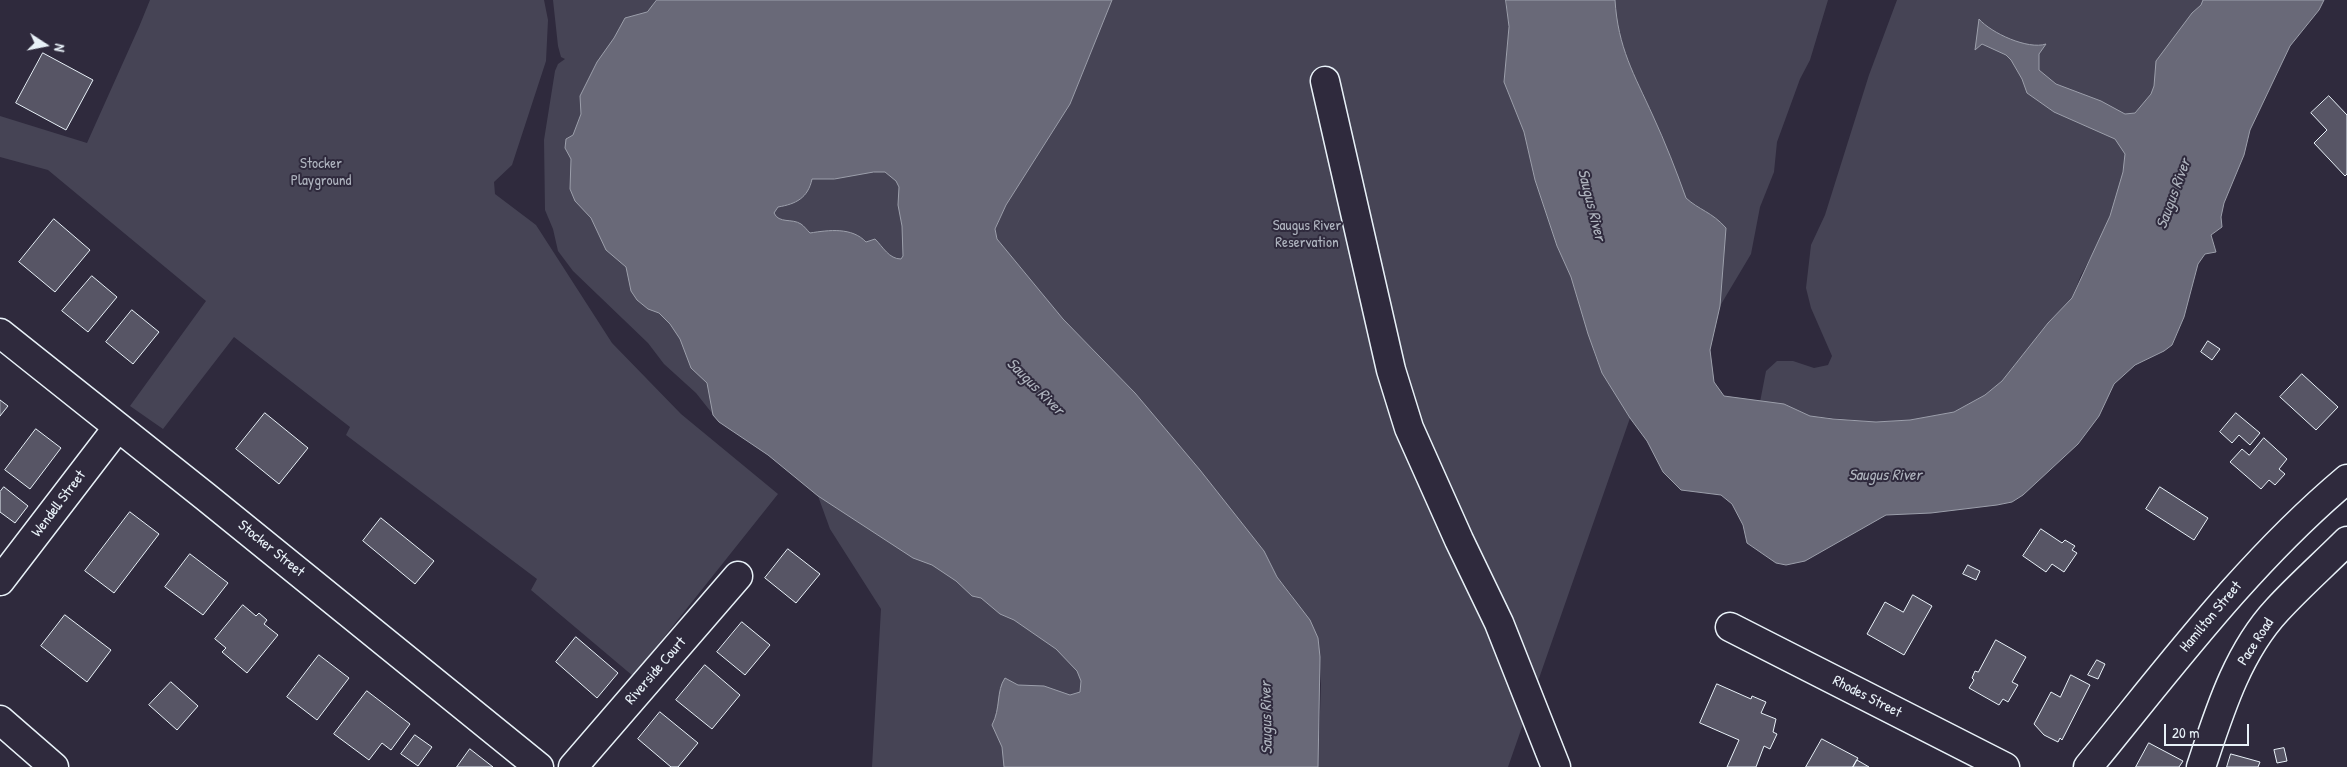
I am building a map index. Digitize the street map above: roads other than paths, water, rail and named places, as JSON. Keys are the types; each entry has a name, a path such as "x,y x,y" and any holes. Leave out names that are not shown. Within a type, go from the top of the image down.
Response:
{"street":[{"path":"1325,81 1391,370 1409,428 1458,540 1500,623 1556,767"},
{"name":"Stocker Street","path":"0,333 539,767"},
{"name":"Wendell Street","path":"0,581 118,427"},
{"name":"Hamilton Street","path":"2088,767 2244,578 2285,535 2347,479"},
{"name":"Pace Road","path":"2201,767 2230,687 2256,639 2276,611 2347,541"},
{"name":"Riverside Court","path":"574,767 738,576"},
{"name":"Rhodes Street","path":"1730,627 2005,767"},
{"path":"0,720 54,767"}],"water":[{"name":"Saugus River","path":"657,0 1112,0 1070,104 1006,205 995,229 997,239 1063,319 1135,393 1200,470 1264,551 1277,577 1310,620 1318,638 1320,657 1318,767 1004,767 1002,747 992,725 997,712 1000,688 1005,678 1018,685 1044,686 1070,695 1080,692 1081,681 1077,671 1056,649 1014,620 1000,614 981,598 972,596 956,581 932,565 913,558 818,496 768,455 719,422 713,415 707,383 691,368 680,339 670,324 659,313 648,309 637,300 631,291 626,267 606,250 591,218 575,201 570,189 571,159 565,148 566,139 573,135 581,114 580,96 597,62 625,18 647,12","holes":["885,172 896,181 899,187 898,205 902,226 903,256 901,259 890,255 875,239 866,242 854,234 840,231 810,233 801,224 779,219 774,213 778,207 800,199 808,191 812,179 834,179"]},
{"name":"Saugus River","path":"1506,0 1615,0 1623,47 1662,136 1686,198 1716,218 1726,228 1720,306 1710,350 1714,382 1724,396 1784,404 1810,416 1876,422 1910,420 1954,412 1985,395 2002,381 2048,323 2072,298 2110,216 2123,172 2125,154 2115,139 2054,112 2027,93 2022,79 2006,55 1982,44 1975,50 1979,19 1992,30 2010,39 2030,45 2046,44 2039,54 2039,70 2056,84 2101,101 2125,114 2135,113 2151,94 2154,86 2156,61 2203,0 2324,0 2319,10 2290,46 2250,130 2244,155 2224,203 2221,217 2222,227 2211,235 2216,252 2205,254 2198,264 2184,317 2172,345 2135,365 2114,384 2099,416 2078,444 2023,495 2012,502 1931,513 1886,515 1805,561 1786,565 1776,563 1747,543 1743,525 1732,504 1721,495 1681,490 1663,472 1647,441 1602,373 1571,277 1557,246 1535,180 1524,132 1504,82 1509,27"}],"park label":[{"name":"Stocker Playground","path":"321,172"},
{"name":"Saugus River Reservation","path":"1307,234"}]}
